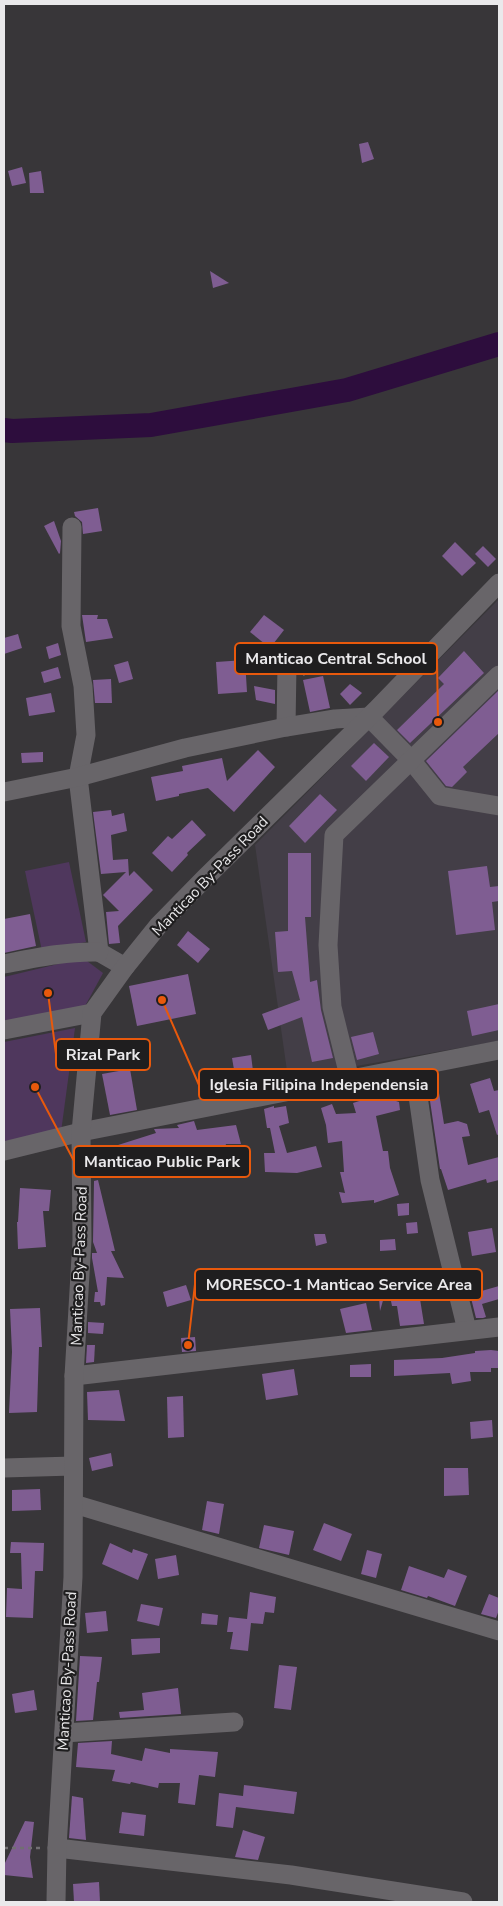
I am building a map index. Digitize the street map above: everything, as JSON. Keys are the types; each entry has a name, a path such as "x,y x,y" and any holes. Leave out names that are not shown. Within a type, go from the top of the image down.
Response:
{"street":[{"path":"72,527 71,626 83,686 86,735 78,777 99,952"},
{"name":"Manticao By-Pass Road","path":"56,1902 57,1848 72,1576 74,1376 82,1240 81,1132 92,1013 125,967 158,926 369,717 499,583"},
{"path":"286,727 287,665"},
{"path":"350,1080 332,1007 328,945 334,835 499,675"},
{"path":"4,792 78,777 185,748 286,727 335,719 369,717 411,760 440,796 499,806"},
{"path":"4,964 56,954 99,952 125,967"},
{"path":"4,1030 92,1013"},
{"path":"4,1151 81,1132 499,1050"},
{"path":"414,1068 430,1180 467,1330"},
{"path":"74,1376 499,1327"},
{"path":"4,1468 73,1466"},
{"path":"74,1504 499,1631"},
{"path":"64,1732 234,1722"},
{"path":"57,1848 291,1875 462,1902"}],"path":[{"path":"4,1848 57,1848"}],"shaded area":[{"path":"499,599 499,1041 288,1078 255,845"},
{"path":"69,862 86,942 42,951 25,871"},
{"path":"83,958 103,973 84,1008 4,1023 4,977"},
{"path":"75,1028 61,1132 4,1147 4,1042"}],"building":[{"path":"368,142 374,159 362,163 359,144"},
{"path":"22,167 26,183 12,186 8,171"},
{"path":"41,171 44,193 30,193 29,173"},
{"path":"210,271 229,283 213,288"},
{"path":"98,508 102,531 83,534 82,522 75,516 74,512"},
{"path":"54,521 61,541 59,554 44,526"},
{"path":"455,542 476,563 462,576 442,556"},
{"path":"483,546 496,559 488,567 475,554"},
{"path":"82,615 98,615 97,619 107,619 113,638 86,642"},
{"path":"264,615 284,630 270,648 250,632"},
{"path":"18,634 22,648 4,654 4,638"},
{"path":"58,643 61,655 49,659 46,647"},
{"path":"464,651 484,673 410,743 397,730 444,684 438,678"},
{"path":"245,660 247,692 218,694 216,662"},
{"path":"128,661 133,679 119,683 114,665"},
{"path":"58,667 61,678 44,683 41,672"},
{"path":"323,676 330,708 310,712 303,680"},
{"path":"111,679 112,703 95,703 93,680"},
{"path":"350,684 362,693 350,705 340,694"},
{"path":"254,686 275,690 275,704 256,700"},
{"path":"499,690 499,733 463,767 467,772 452,787 446,786 426,761"},
{"path":"51,693 55,712 29,716 26,698"},
{"path":"374,743 389,757 366,781 351,766"},
{"path":"258,750 275,767 234,812 208,788 156,801 151,777 183,771 182,766 222,758 227,781"},
{"path":"43,752 43,762 22,763 21,753"},
{"path":"320,794 337,810 305,843 289,826"},
{"path":"111,810 112,816 124,813 127,831 111,835 113,860 128,859 129,876 134,871 153,890 118,926 120,943 109,944 106,912 119,911 103,895 126,872 101,874 93,812"},
{"path":"192,820 206,835 187,853 188,855 172,872 152,853 168,836 172,839"},
{"path":"288,853 311,853 311,917 305,917 310,982 317,980 321,1010 333,1058 312,1062 302,1017 268,1030 262,1014 300,1000 292,971 278,972 275,932 288,931"},
{"path":"487,866 490,887 499,886 499,901 492,902 495,930 456,935 448,871"},
{"path":"30,914 36,946 4,953 4,919"},
{"path":"188,931 210,949 198,963 177,945"},
{"path":"188,974 196,1014 137,1026 129,986"},
{"path":"499,1004 499,1030 472,1036 467,1011"},
{"path":"373,1032 379,1054 357,1060 351,1037"},
{"path":"251,1055 254,1079 236,1081 232,1058"},
{"path":"130,1069 137,1110 110,1115 102,1074"},
{"path":"490,1078 494,1091 499,1090 499,1134 497,1135 489,1110 479,1113 470,1084"},
{"path":"439,1093 444,1124 458,1121 467,1124 470,1136 462,1137 468,1165 499,1157 499,1180 487,1183 486,1179 448,1190 440,1169 429,1094"},
{"path":"378,1095 399,1102 400,1110 376,1116 383,1151 388,1151 390,1168 399,1195 374,1203 374,1200 342,1203 339,1192 345,1193 340,1172 344,1172 342,1141 328,1143 326,1125 321,1108 332,1104 336,1114 356,1113 353,1103"},
{"path":"274,1106 274,1108 286,1106 289,1123 279,1126 287,1153 316,1146 322,1167 297,1173 265,1172 264,1153 275,1153 270,1128 267,1128 264,1109"},
{"path":"194,1121 197,1130 236,1125 241,1144 226,1144 217,1173 199,1164 195,1152 164,1160 160,1149 101,1169 96,1152 156,1133 154,1129 179,1128 177,1125"},
{"path":"98,1180 115,1251 111,1251 124,1278 107,1277 105,1305 101,1306 100,1302 94,1302 95,1292 98,1292 92,1258 92,1253 97,1253 93,1242 94,1181"},
{"path":"20,1188 51,1190 49,1211 43,1211 46,1247 18,1249 17,1222"},
{"path":"409,1203 409,1215 398,1216 397,1204"},
{"path":"417,1222 418,1233 407,1234 406,1223"},
{"path":"492,1228 496,1252 472,1256 468,1232"},
{"path":"314,1234 325,1234 327,1243 316,1246"},
{"path":"395,1239 396,1250 380,1251 380,1240"},
{"path":"374,1270 391,1273 388,1283 416,1274 424,1324 400,1326 397,1306 392,1306 390,1296 384,1297 380,1311 379,1298 375,1299 371,1287 377,1285"},
{"path":"474,1280 478,1292 499,1286 499,1299 482,1304 486,1317 483,1318 476,1318 467,1282"},
{"path":"186,1285 191,1300 167,1307 163,1292"},
{"path":"366,1303 372,1330 346,1333 340,1309"},
{"path":"40,1308 42,1347 39,1347 37,1412 9,1413 12,1352 10,1309"},
{"path":"88,1322 104,1323 103,1334 88,1333"},
{"path":"195,1337 196,1351 182,1352 181,1338"},
{"path":"87,1345 95,1345 94,1362 86,1363"},
{"path":"475,1351 499,1351 499,1368 491,1368 491,1372 470,1372 471,1381 452,1384 450,1373 394,1376 394,1360 442,1358 475,1353"},
{"path":"371,1364 371,1377 350,1377 350,1365"},
{"path":"294,1369 298,1395 266,1400 262,1374"},
{"path":"119,1390 125,1421 88,1420 87,1392"},
{"path":"183,1396 184,1437 168,1438 167,1397"},
{"path":"492,1420 493,1437 471,1439 470,1422"},
{"path":"111,1453 113,1466 92,1471 89,1458"},
{"path":"444,1468 468,1468 469,1495 444,1496"},
{"path":"40,1489 41,1510 12,1511 12,1490"},
{"path":"207,1501 224,1504 219,1534 202,1530"},
{"path":"324,1523 352,1534 341,1561 313,1550"},
{"path":"264,1525 294,1531 289,1555 259,1548"},
{"path":"11,1542 44,1543 43,1571 35,1571 33,1618 6,1617 7,1588 22,1589 21,1553 10,1553"},
{"path":"110,1543 132,1553 133,1549 148,1554 138,1580 102,1564"},
{"path":"367,1550 382,1554 376,1578 361,1574"},
{"path":"176,1555 179,1575 158,1579 155,1559"},
{"path":"409,1566 444,1578 448,1569 467,1576 455,1606 428,1596 427,1598 401,1590"},
{"path":"250,1592 276,1597 274,1613 265,1612 263,1624 251,1623 248,1651 230,1649 233,1632 227,1632 229,1617 247,1619"},
{"path":"489,1594 499,1598 499,1610 496,1618 481,1614"},
{"path":"141,1604 163,1608 159,1626 137,1621"},
{"path":"106,1611 108,1631 87,1633 85,1613"},
{"path":"202,1613 218,1615 217,1625 201,1624"},
{"path":"160,1638 160,1653 132,1655 131,1639"},
{"path":"80,1656 102,1657 93,1720 76,1721"},
{"path":"279,1665 297,1667 291,1710 274,1708"},
{"path":"178,1688 181,1714 120,1718 119,1712 144,1710 142,1693"},
{"path":"34,1690 37,1710 15,1713 12,1694"},
{"path":"112,1741 111,1754 142,1761 145,1748 170,1753 170,1749 218,1752 215,1777 199,1775 195,1805 178,1803 180,1783 159,1783 158,1788 131,1782 130,1784 112,1781 115,1770 76,1767 78,1743"},
{"path":"244,1785 297,1792 294,1814 236,1807 233,1828 216,1826 219,1793 243,1796"},
{"path":"72,1796 83,1798 86,1840 69,1838"},
{"path":"122,1812 146,1815 144,1836 119,1833"},
{"path":"25,1821 34,1822 30,1857 33,1878 4,1875 4,1865"},
{"path":"243,1830 265,1837 258,1860 235,1857"},
{"path":"99,1882 100,1902 74,1902 73,1884"}],"waterway":[{"path":"4,430 151,425 347,390 499,344"}],"place":[{"name":"Manticao Central School","path":"438,722"},
{"name":"Rizal Park","path":"48,993"},
{"name":"Iglesia Filipina Independensia","path":"162,1000"},
{"name":"Manticao Public Park","path":"35,1087"},
{"name":"MORESCO-1 Manticao Service Area","path":"188,1345"}]}
